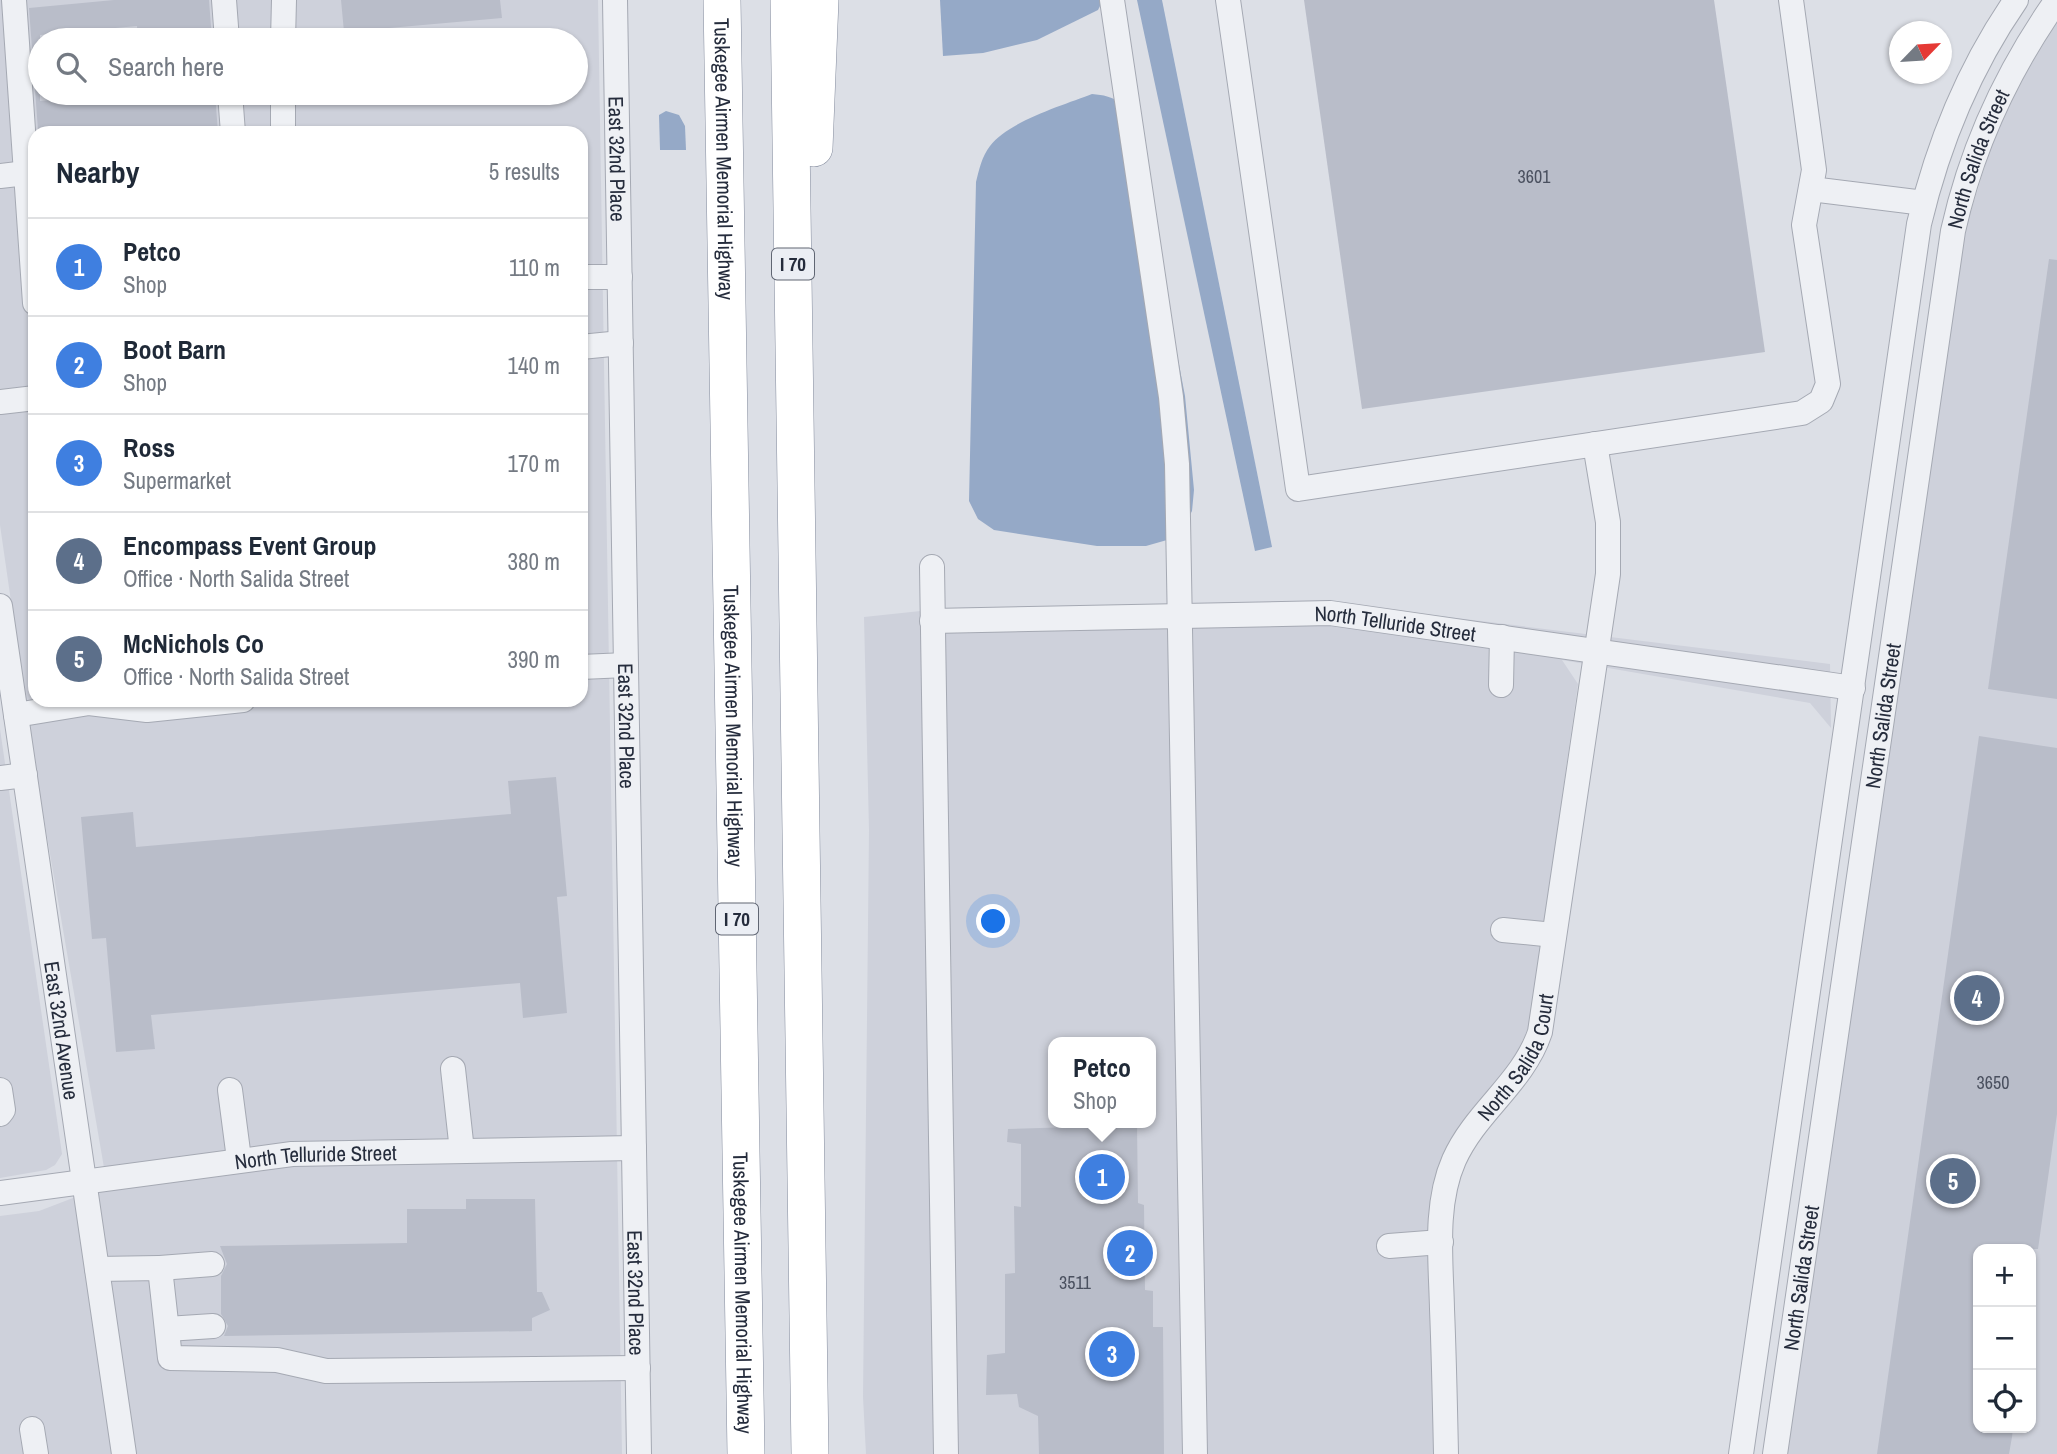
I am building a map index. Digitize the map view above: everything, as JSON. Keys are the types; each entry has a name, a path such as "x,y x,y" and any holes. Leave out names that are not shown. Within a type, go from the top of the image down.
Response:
{"highway":[{"path":"709,0 727,384"},
{"name":"Tuskegee Airmen Memorial Highway","path":"722,0 746,1454"},
{"name":"I 70","path":"789,0 810,1454"},
{"path":"798,527 820,0"}],"street":[{"path":"14,0 11,122 26,173 28,202"},
{"path":"224,0 226,28"},
{"path":"284,0 284,28"},
{"name":"East 32nd Place","path":"615,0 639,1454"},
{"path":"1112,0 1171,397 1177,464 1195,1454"},
{"path":"1228,0 1298,489 1801,413 1821,401 1828,384 1804,225 1814,170 1791,0"},
{"name":"North Salida Street","path":"1741,1454 1924,203 1942,146 1970,76 2016,0"},
{"name":"North Salida Street","path":"1775,1454 1953,230 1973,158 2001,91 2015,63 2057,0"},
{"path":"231,105 232,126"},
{"path":"283,126 284,105"},
{"path":"0,176 26,173"},
{"path":"1811,189 1924,203"},
{"path":"588,278 620,277"},
{"path":"588,346 621,343"},
{"path":"0,402 28,399"},
{"name":"North Salida Court","path":"1446,1454 1441,1242 1447,1182 1454,1161 1474,1127 1511,1086 1534,1051 1546,1000 1594,650 1608,574 1608,522 1595,444"},
{"path":"932,567 946,1454"},
{"name":"East 32nd Avenue","path":"0,606 124,1454"},
{"name":"North Telluride Street","path":"932,621 1330,613 1853,688"},
{"path":"1501,685 1502,637"},
{"path":"588,667 626,665"},
{"path":"16,715 65,707"},
{"path":"128,707 147,710 176,707"},
{"path":"0,778 25,775"},
{"path":"1503,930 1554,935"},
{"path":"453,1069 462,1151"},
{"path":"0,1090 3,1110 0,1114"},
{"path":"230,1090 239,1159"},
{"name":"North Telluride Street","path":"0,1193 292,1154 634,1148"},
{"path":"1389,1246 1441,1242"},
{"path":"97,1269 212,1264"},
{"path":"160,1268 170,1358 277,1360 326,1371 638,1368"},
{"path":"167,1329 213,1326"},
{"path":"33,1429 36,1454"}],"shaded area":[{"path":"0,0 598,0 622,1454 0,1454 0,1216 39,1211 107,1185 34,761 0,525"},
{"path":"2057,21 2057,1454 1787,1454 1966,227 1994,137 2015,92"},
{"path":"1342,604 1830,664 1831,728 1810,703 1562,660 1578,684 1530,1023 1515,1058 1447,1157 1438,1454 866,1454 863,1397 869,830 864,617 949,608"},
{"path":"0,729 62,1154 55,1165 46,1170 0,1178"}],"water":[{"path":"940,0 1103,0 1098,10 1037,40 983,53 943,56"},
{"path":"1137,0 1162,0 1272,547 1255,551"},
{"path":"1092,94 1118,101 1133,123 1185,396 1194,490 1192,511 1182,530 1167,540 1146,546 1097,546 994,530 978,519 969,501 976,182 980,168 990,146 1010,129 1023,121"},
{"path":"666,111 679,115 685,126 686,150 660,150 659,115"}],"building":[{"path":"114,0 209,0 211,28 30,28 29,8"},
{"path":"341,0 500,0 502,18 389,28 344,28"},
{"path":"1304,0 1714,0 1765,352 1362,409"},
{"path":"36,105 216,105 217,126 80,126 38,126"},
{"path":"2049,259 2057,260 2057,699 1988,689"},
{"path":"1979,736 2057,748 2057,1114 2038,1249 2036,1244 1973,1244 1973,1433 2012,1433 2009,1454 1877,1454"},
{"path":"556,777 567,896 557,897 567,1013 523,1018 520,983 151,1015 155,1049 116,1052 106,938 92,939 81,817 133,812 136,847 511,814 508,781"},
{"path":"1137,1128 1138,1203 1144,1205 1145,1290 1153,1291 1153,1327 1163,1327 1164,1454 1039,1454 1038,1416 1019,1407 1017,1394 986,1395 987,1355 1005,1353 1005,1274 1015,1273 1014,1206 1021,1207 1021,1144 1007,1142 1008,1129"},
{"path":"466,1199 535,1199 537,1292 542,1292 550,1310 532,1318 532,1331 224,1336 228,1326 221,1314 221,1276 227,1264 220,1246 407,1243 407,1209 466,1209"}],"place":[{"name":"Encompass Event Group","path":"1977,998"},
{"name":"Petco","path":"1102,1177"},
{"name":"McNichols Co","path":"1953,1181"},
{"name":"Boot Barn","path":"1130,1253"},
{"name":"Ross","path":"1112,1354"}]}
